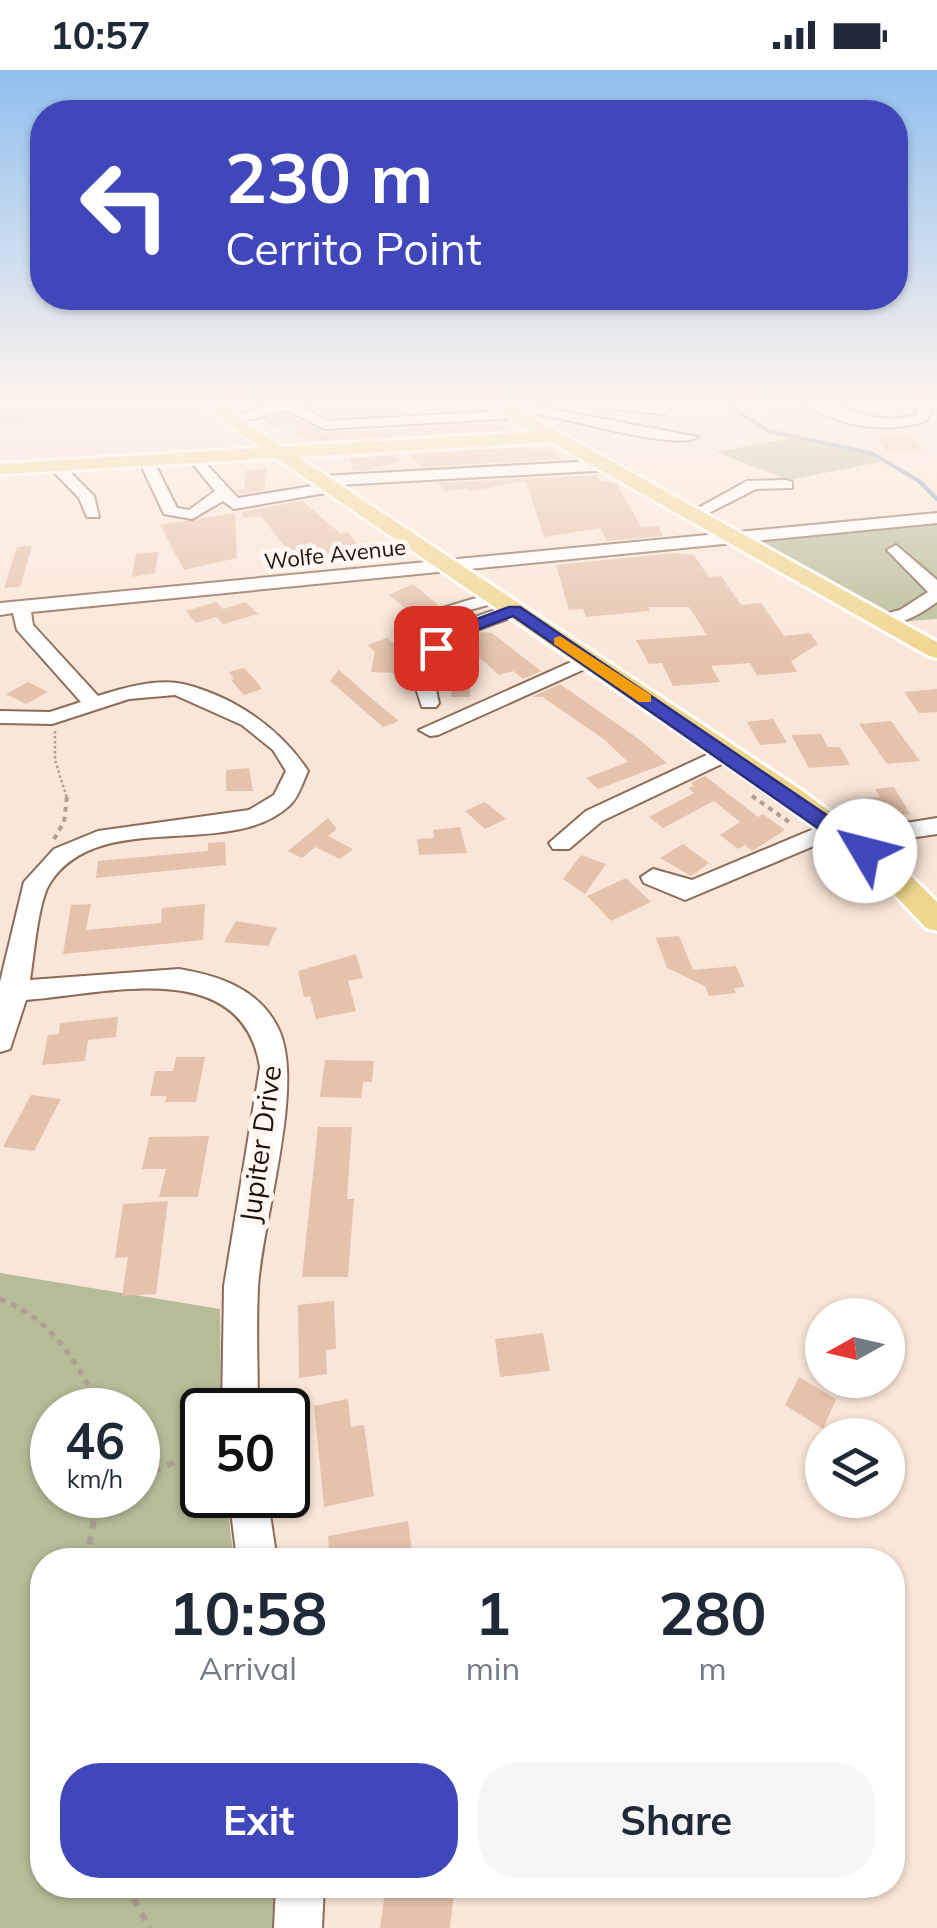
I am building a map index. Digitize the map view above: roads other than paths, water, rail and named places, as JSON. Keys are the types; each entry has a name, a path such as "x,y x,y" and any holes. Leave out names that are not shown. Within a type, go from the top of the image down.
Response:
{"main road":[{"path":"332,488 842,834 937,920"},
{"path":"652,488 937,651"}],"street":[{"path":"78,488 93,514"},
{"path":"160,488 170,511 176,515 198,512 222,494"},
{"path":"217,488 234,504 309,488"},
{"path":"697,513 746,488"},
{"name":"Wolfe Avenue","path":"10,608 937,518"},
{"path":"882,621 906,614 937,592 896,550"},
{"path":"406,622 505,604"},
{"path":"429,703 422,676 436,648 505,604"},
{"path":"10,608 94,705"},
{"path":"430,730 589,660"},
{"path":"0,716 59,716 142,690 188,692 249,721 281,746 297,771 294,783 279,803 252,818 119,832 95,837 56,856 36,882 7,991 0,1042"},
{"path":"561,843 594,816 726,753"},
{"path":"653,877 685,891 842,834 937,826"},
{"name":"Jupiter Drive","path":"7,991 153,978 194,981 232,993 264,1024 273,1044 275,1067 241,1286 240,1388"},
{"path":"251,1518 255,1548"},
{"path":"298,1928 299,1898"}],"waterway":[{"path":"926,488 937,499"}]}
